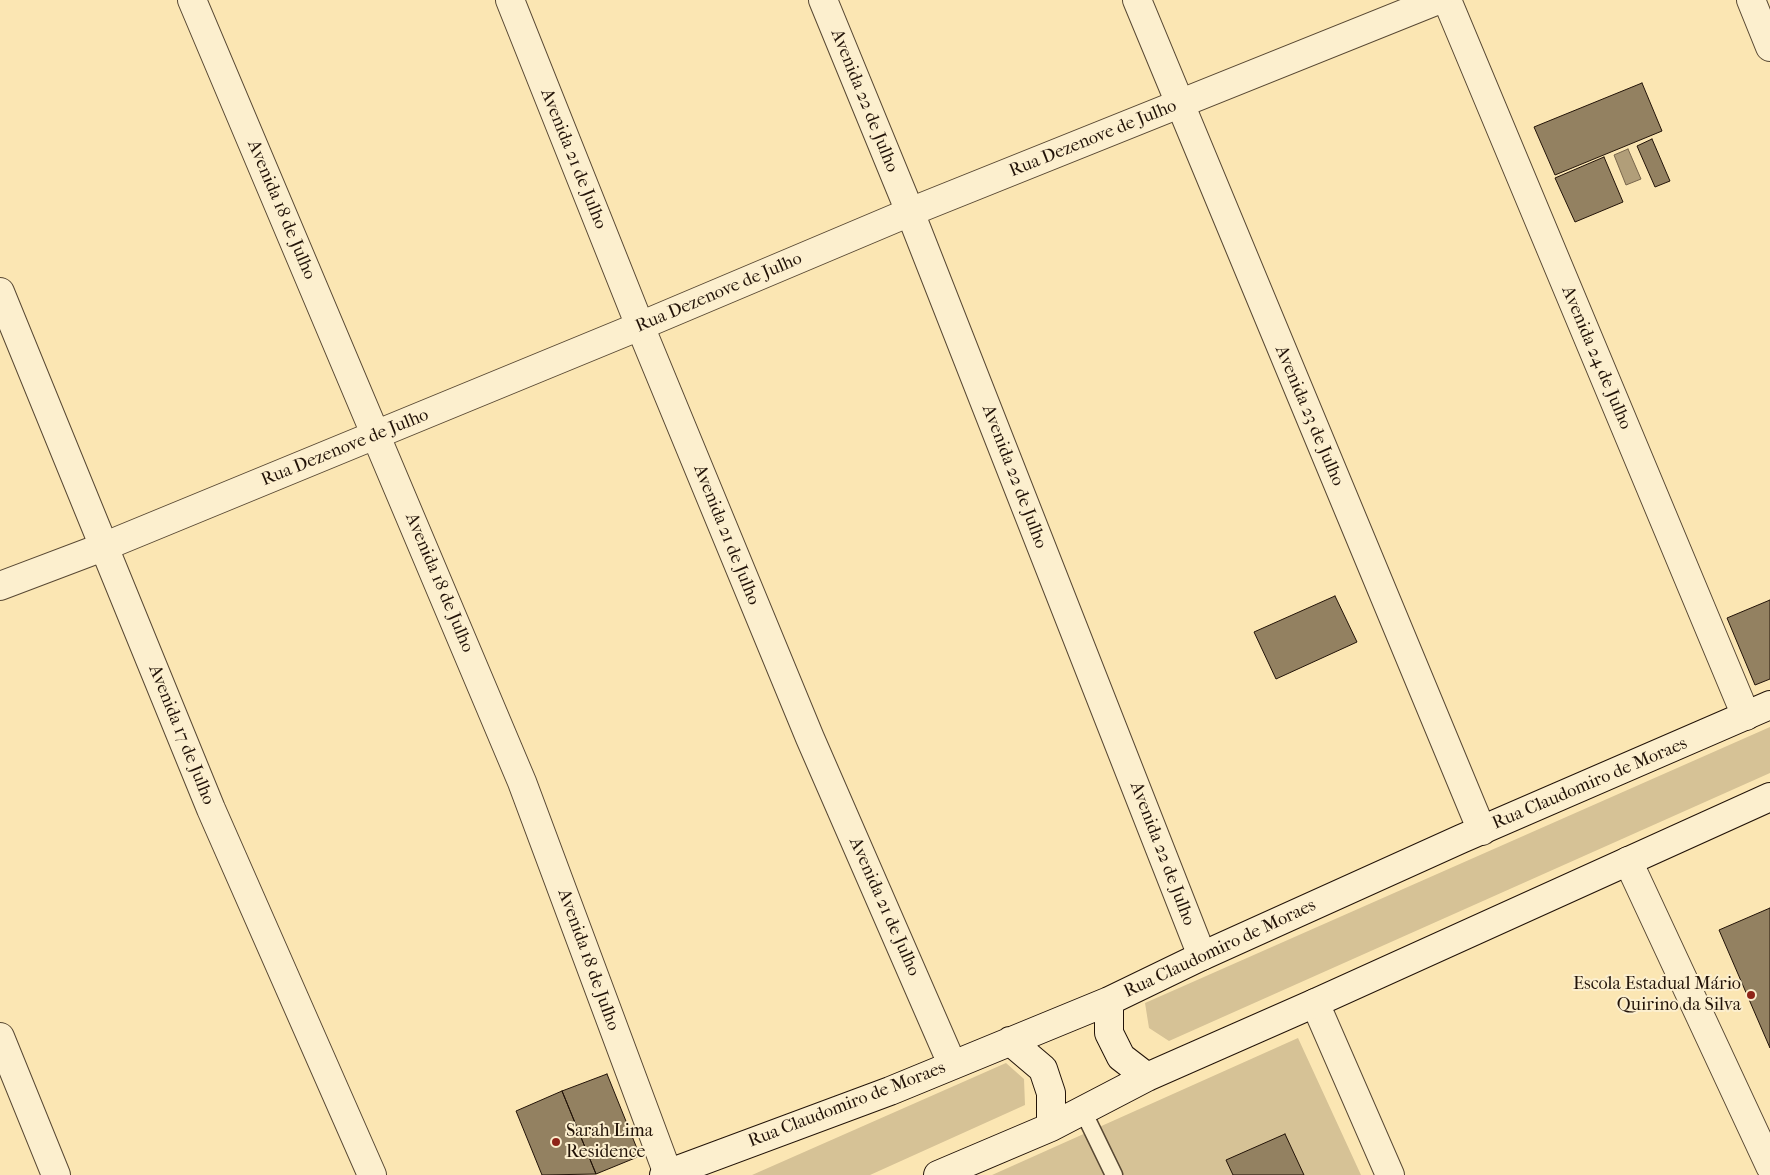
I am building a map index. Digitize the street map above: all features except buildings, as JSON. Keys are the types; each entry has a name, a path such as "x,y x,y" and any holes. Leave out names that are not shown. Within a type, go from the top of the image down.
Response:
{"street":[{"name":"Avenida 18 de Julho","path":"192,0 522,782 666,1174"},
{"name":"Avenida 21 de Julho","path":"510,0 640,326 806,729 952,1064"},
{"name":"Avenida 22 de Julho","path":"823,0 910,212 1202,956"},
{"name":"Avenida 23 de Julho","path":"1137,0 1482,831"},
{"name":"Rua Dezenove de Julho","path":"0,586 103,547 376,435 910,212 1438,0"},
{"name":"Avenida 24 de Julho","path":"1447,0 1746,716"},
{"path":"1751,0 1770,47"},
{"name":"Avenida 17 de Julho","path":"0,292 215,817 372,1175"},
{"name":"Rua Claudomiro de Moraes","path":"666,1174 890,1091 1108,1001 1202,956 1770,705"},
{"path":"938,1175 1051,1127 1148,1078 1770,797"},
{"path":"1628,861 1770,1166"},
{"path":"1108,1001 1109,1033 1121,1057 1148,1078"},
{"path":"1315,1004 1390,1175"},
{"path":"0,1037 56,1175"},
{"path":"1010,1041 1043,1069 1051,1093 1051,1127"}],"lane":[{"path":"1083,1111 1114,1175"}],"shaded area":[{"path":"1628,149 1641,179 1626,185 1614,155"},
{"path":"1770,727 1770,773 1169,1041 1149,1028 1145,1003"},
{"path":"1298,1038 1361,1175 992,1175"},
{"path":"1006,1063 1024,1079 1025,1105 870,1175 752,1175"}],"place":[{"name":"Escola Estadual Mário Quirino da Silva","path":"1751,995"},
{"name":"Sarah Lima Residence","path":"556,1142"}]}
